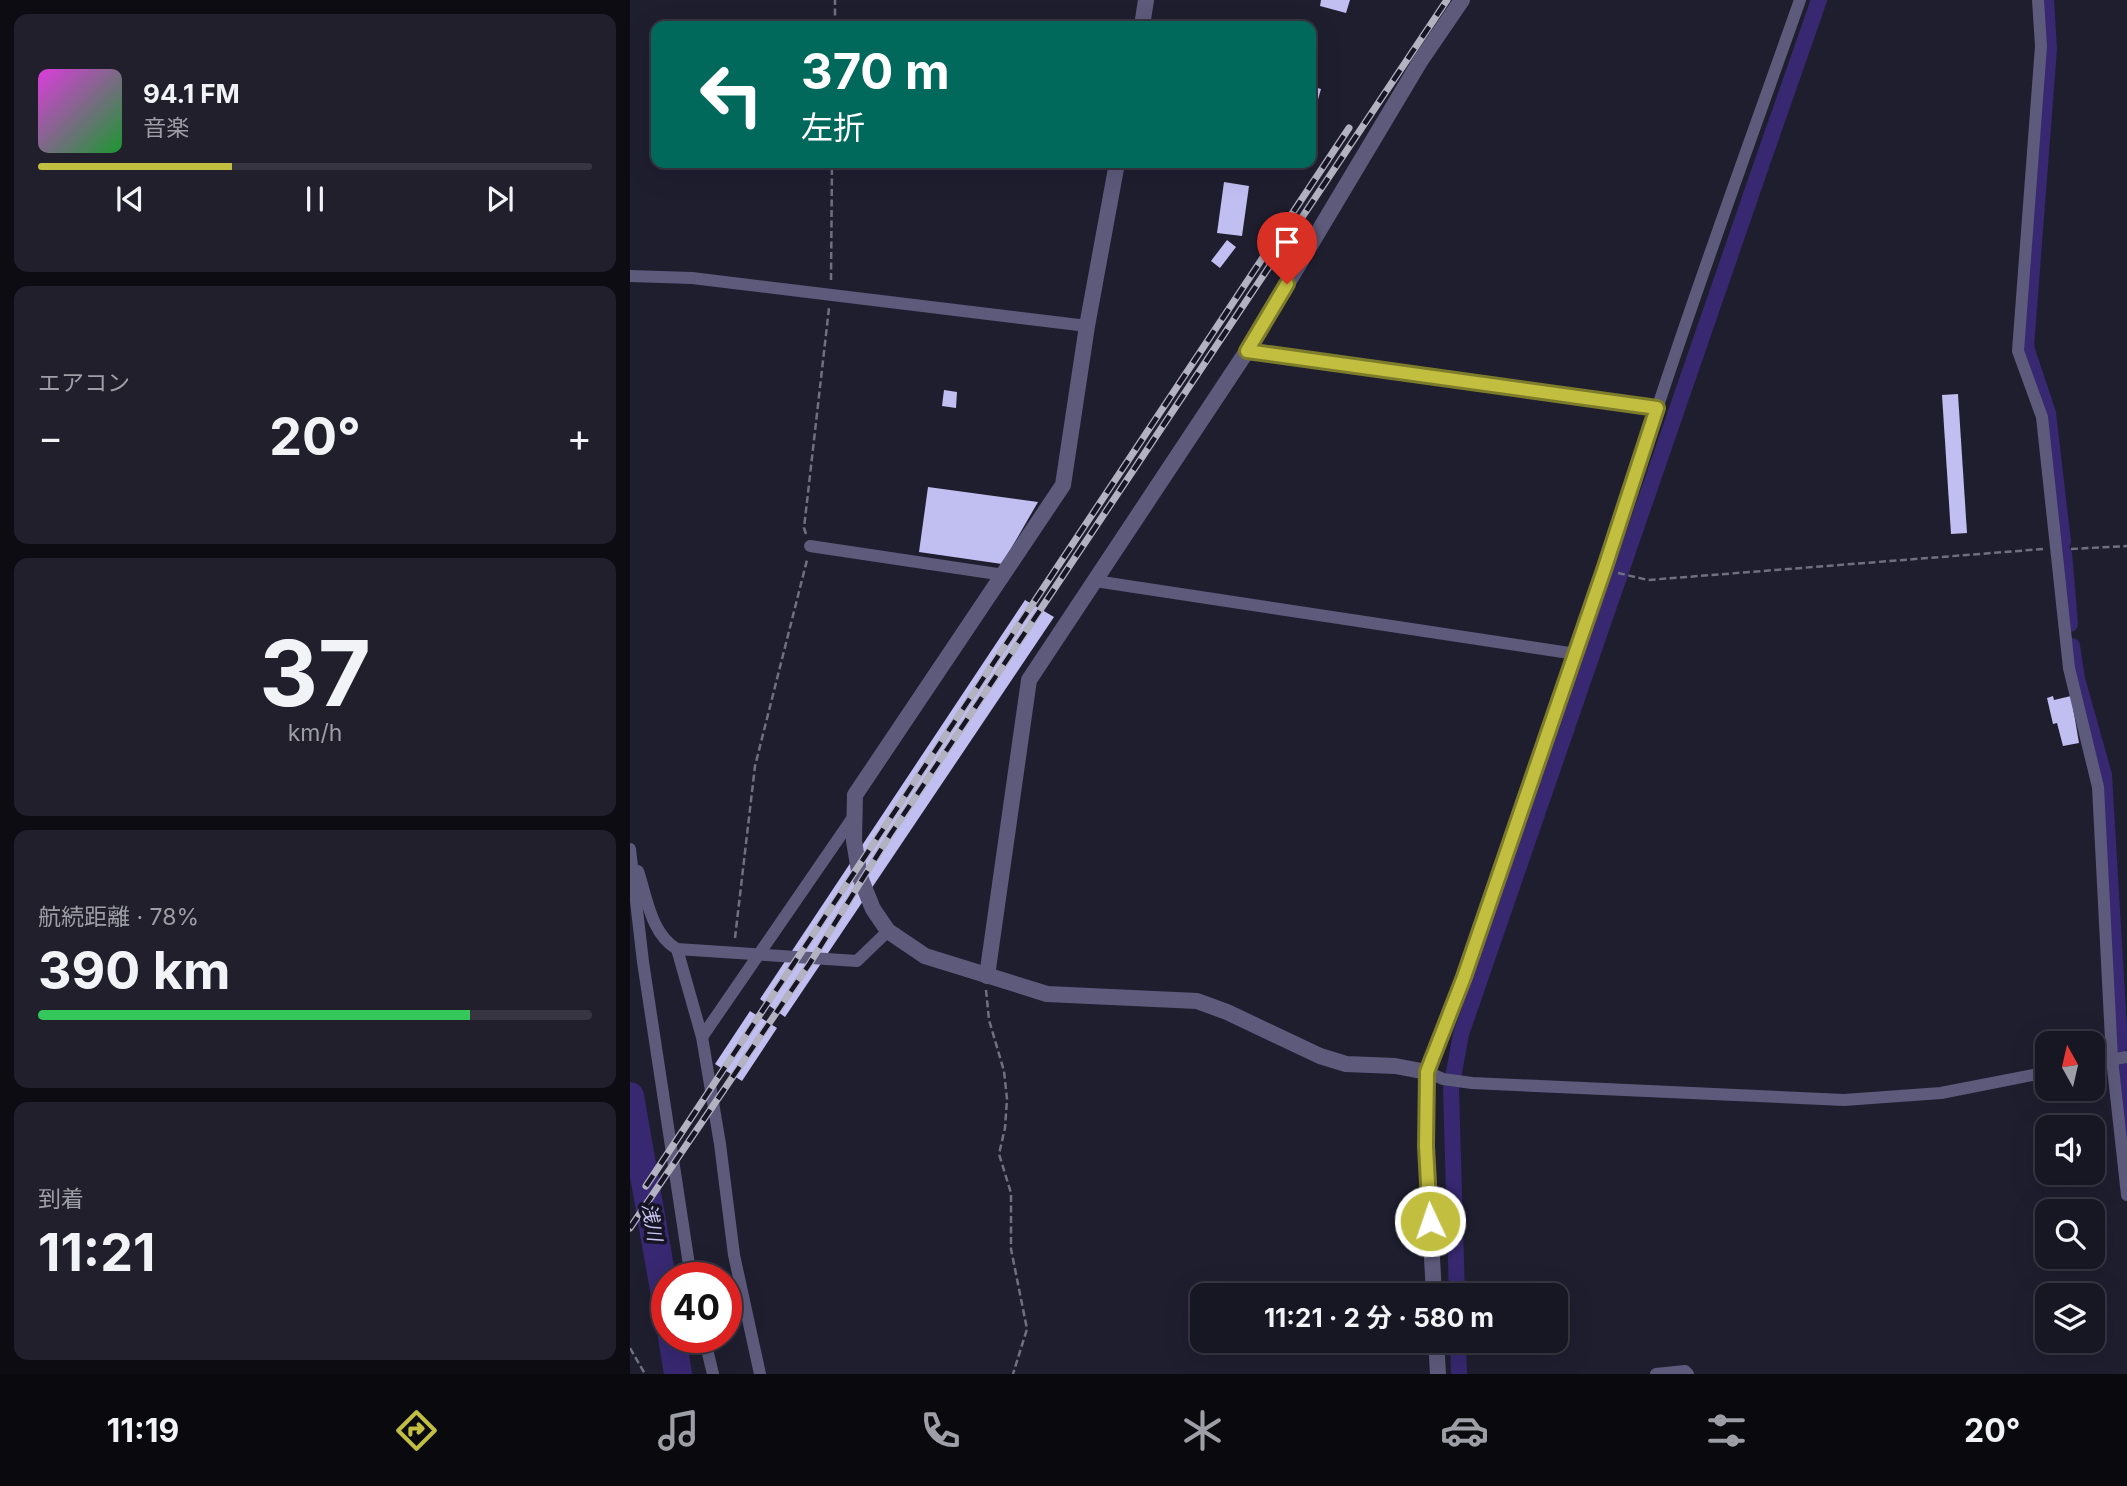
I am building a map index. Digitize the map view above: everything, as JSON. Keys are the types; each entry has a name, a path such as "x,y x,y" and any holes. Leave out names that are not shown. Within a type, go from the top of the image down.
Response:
{"street":[{"path":"1143,21 1146,0"},
{"path":"987,976 1028,680 1247,351 1421,60 1462,0"},
{"path":"1433,1283 1426,1146 1427,1072 1464,977 1576,654 1657,408 1800,0"},
{"path":"2038,0 2041,46 2018,351 2042,417 2069,668 2098,787 2112,1059 2127,1195"},
{"path":"1115,168 1087,326 1063,485 855,795 854,841 860,877 873,909 888,931 925,956 1047,994 1197,1001 1227,1012 1320,1056 1346,1064 1395,1066 1427,1072 1443,1079 1844,1100 1941,1093 2035,1075"},
{"path":"630,276 692,278 1087,326"},
{"path":"1247,351 1657,408"},
{"path":"810,546 1004,575"},
{"path":"1096,581 1576,654"},
{"path":"702,1037 855,815"},
{"path":"630,847 654,922 666,943 677,949 857,961 888,931"},
{"path":"630,847 643,962 689,1262"},
{"path":"677,949 702,1037 720,1144 734,1255 760,1374"},
{"path":"2105,1060 2127,1057"},
{"path":"708,1353 713,1374"},
{"path":"1437,1353 1438,1374"},
{"path":"1656,1374 1685,1371 1688,1374"}],"path":[{"path":"835,0 835,21"},
{"path":"733,952 755,766 810,546 804,528 830,294 832,168"},
{"path":"1613,572 1648,580 2056,548 2080,550 2127,546"},
{"path":"987,976 985,998 1004,1071 1007,1100 1005,1128 999,1154 1012,1193 1011,1249 1027,1329 1013,1374"},
{"path":"630,1348 645,1374"}],"building":[{"path":"1321,0 1350,0 1346,13 1320,6"},
{"path":"1316,88 1321,89 1316,103"},
{"path":"1224,182 1249,186 1242,236 1217,233"},
{"path":"1227,240 1236,247 1220,268 1211,261"},
{"path":"944,390 957,392 956,408 942,406"},
{"path":"1958,394 1967,533 1951,534 1942,395"},
{"path":"928,487 1038,502 1002,564 919,552"},
{"path":"1025,600 1054,617 785,1017 760,999"},
{"path":"2053,696 2054,700 2071,696 2079,743 2063,746 2057,723 2053,724 2047,698"},
{"path":"750,1011 777,1028 742,1081 715,1064"}],"waterway":[{"path":"1457,1283 1451,1089 1461,1034 1819,0"},
{"path":"2046,0 2049,49 2026,347 2048,413 2063,542"},
{"path":"2064,553 2070,624"},
{"path":"2072,646 2077,679 2104,775 2120,1045"},
{"path":"2124,1069 2126,1145"},
{"name":"浅川","path":"630,1096 659,1262"},
{"name":"浅川","path":"675,1353 678,1374"},
{"path":"1458,1353 1459,1374"}],"railway":[{"path":"630,1228 810,963 890,835 1447,0"},
{"path":"646,1186 1349,128"}],"route":[{"path":"1287,284 1247,351 1657,408 1464,977 1427,1072 1426,1146 1430,1221"}]}
